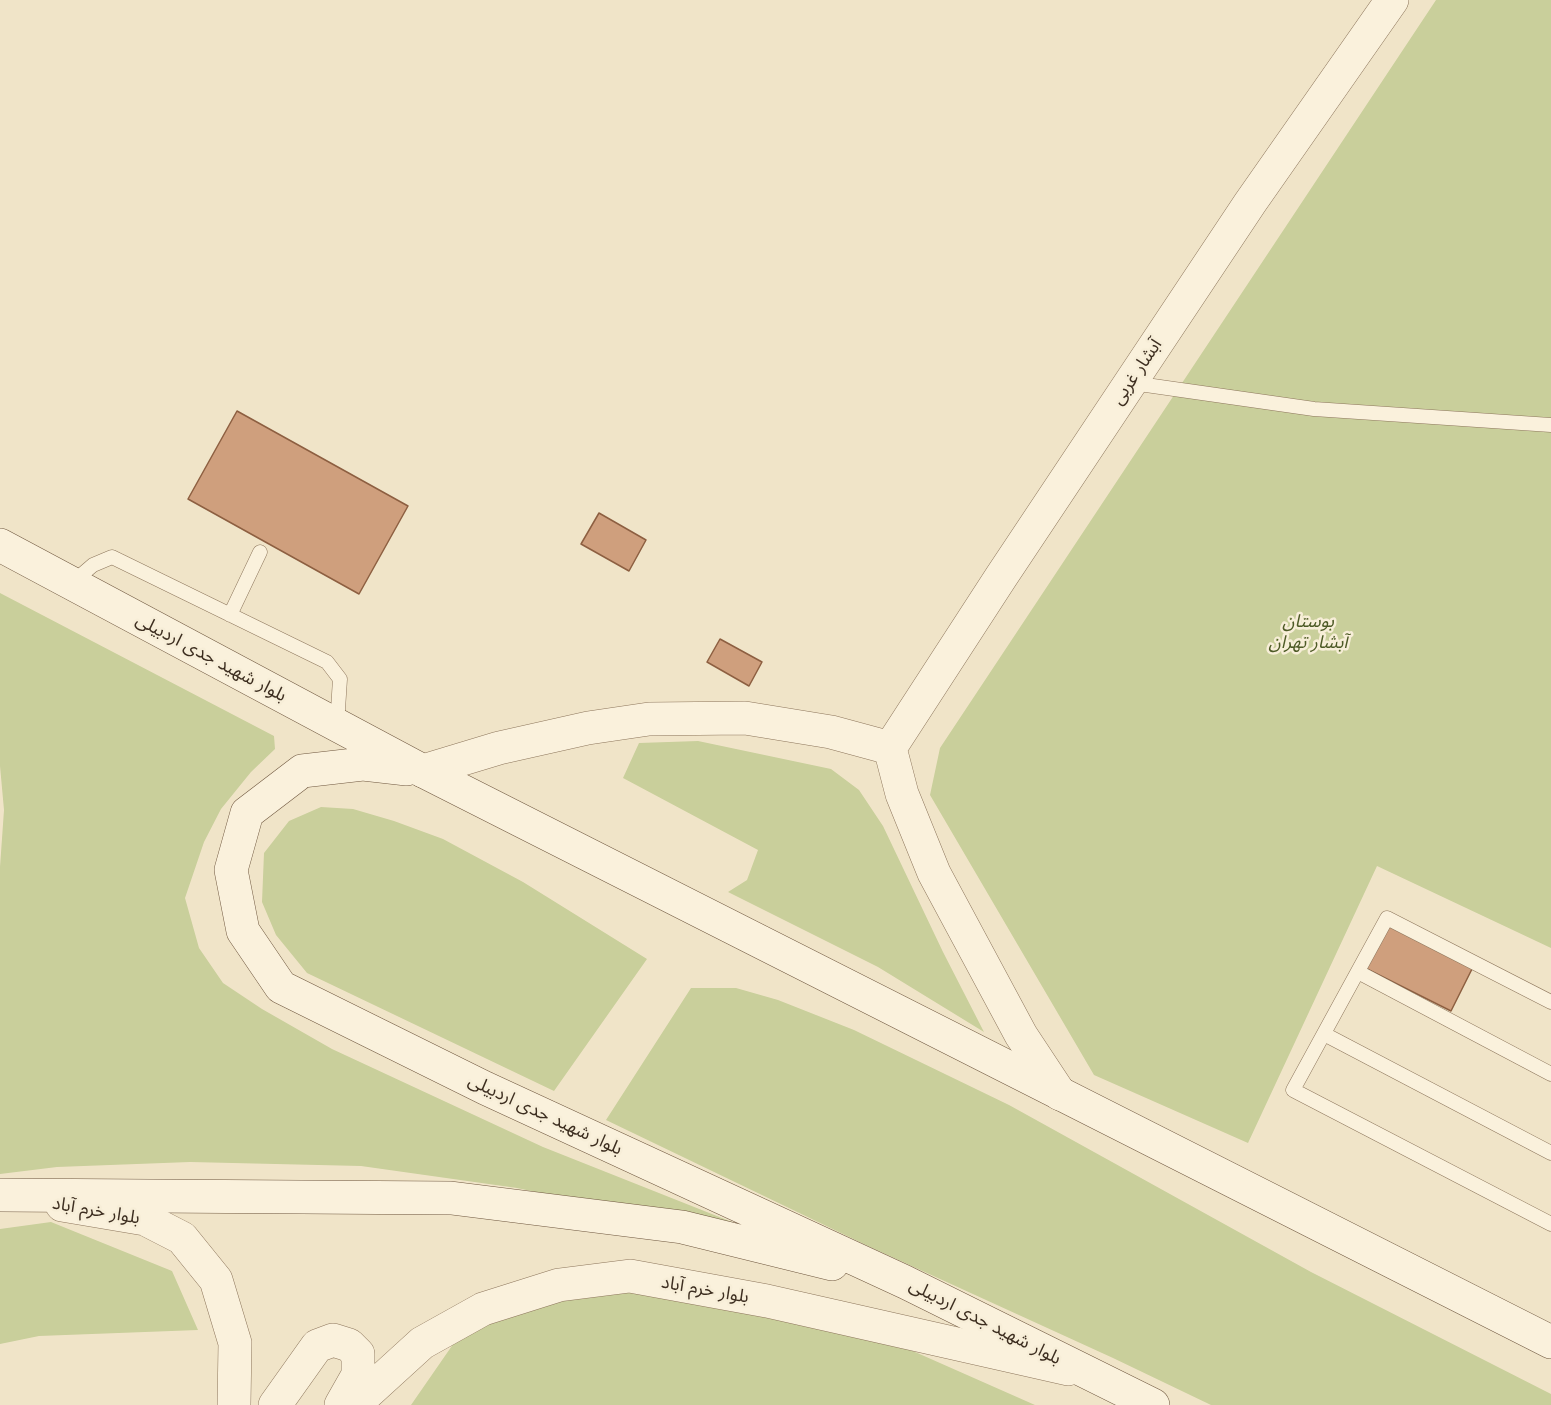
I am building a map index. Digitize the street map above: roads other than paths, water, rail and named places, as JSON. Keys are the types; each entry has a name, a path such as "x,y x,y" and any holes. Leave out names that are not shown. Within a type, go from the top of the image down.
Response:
{"main road":[{"name":"آبشار غربی","path":"890,748 1250,203 1392,0"},
{"name":"بلوار شهید جدی اردبیلی","path":"0,545 423,771 1551,1342"},
{"path":"423,771 499,748 588,728 649,719 745,718 831,732 890,748 902,794 934,873 1021,1035 1060,1094"},
{"name":"بلوار شهید جدی اردبیلی","path":"423,771 363,764 302,771 247,813 231,870 243,931 281,987 485,1088 904,1282 1153,1405"},
{"path":"2,1195 451,1198 682,1227 904,1282"},
{"name":"بلوار خرم آباد","path":"2,1195 145,1218 182,1238 216,1280 235,1343 234,1405"},
{"name":"بلوار خرم آباد","path":"354,1405 422,1343 483,1310 559,1285 630,1276 766,1301 1085,1373"},
{"path":"275,1405 317,1346 333,1340 349,1345 358,1354 358,1375 341,1405"}],"lane":[{"path":"1130,383 1314,409 1551,425"},
{"path":"230,615 260,552"},
{"path":"72,583 93,564 112,557 327,662 340,679 337,725"},
{"path":"1551,1002 1387,918 1293,1090 1551,1224"},
{"path":"1358,972 1551,1074"},
{"path":"1323,1034 1551,1152"},
{"path":"1502,1317 1551,1329"}],"park label":[{"name":"بوستان آبشار تهران","path":"1308,632"}]}
